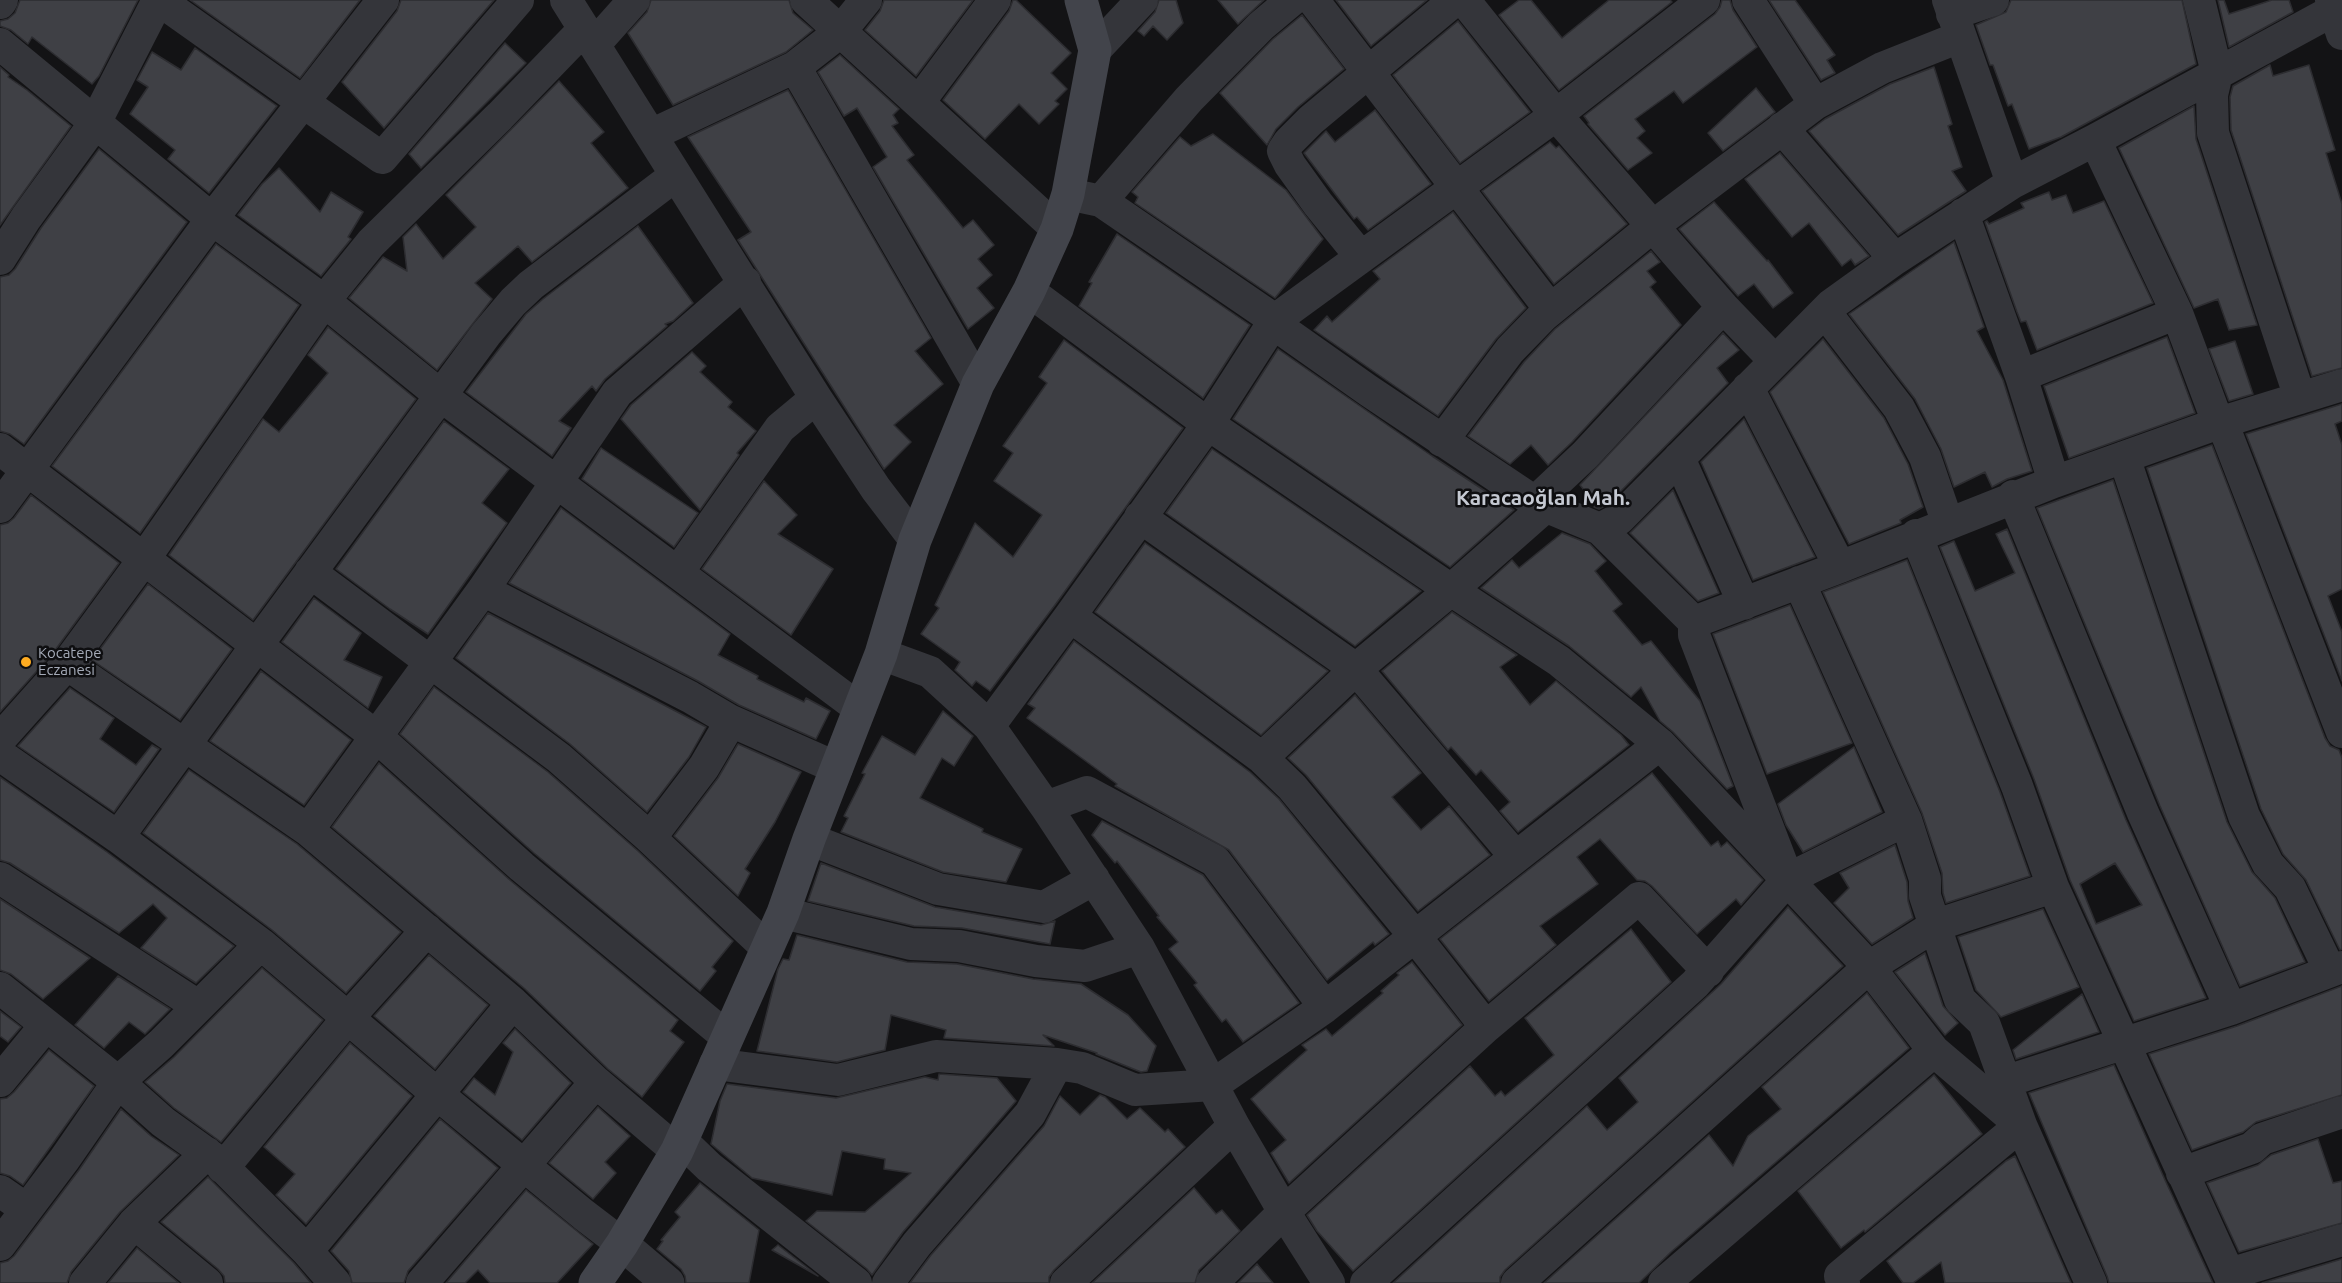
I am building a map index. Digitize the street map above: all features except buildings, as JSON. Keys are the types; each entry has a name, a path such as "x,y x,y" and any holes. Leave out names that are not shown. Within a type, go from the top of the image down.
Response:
{"main road":[{"path":"596,1283 622,1244 679,1146 783,913 809,839 881,654 915,540 978,384 1029,291 1057,229 1068,194 1095,50 1081,0"}],"street":[{"path":"0,259 95,123 158,0 382,158 518,0"},
{"path":"0,507 212,219 383,0"},
{"path":"566,0 816,398 876,489 915,540"},
{"path":"0,739 67,664 144,559 324,301 370,243 501,116 634,0"},
{"path":"806,0 1057,229"},
{"path":"651,135 795,67 840,32 866,0"},
{"path":"919,102 995,0"},
{"path":"1095,50 1142,0"},
{"path":"1101,201 1189,99 1261,26 1292,0"},
{"path":"1313,0 1550,309"},
{"path":"1361,257 1318,204 1290,165 1283,151 1311,120 1455,0"},
{"path":"1464,0 1556,115 1723,307 1775,361"},
{"path":"988,726 1208,424 1275,321 1556,115 1704,0"},
{"path":"1748,0 1815,104"},
{"path":"1442,441 1510,350 1550,309 1653,226 1815,104 1882,68 1953,17 1993,0"},
{"path":"2199,0 2217,73 2212,95 2213,133 2300,398"},
{"path":"1600,529 1619,519 1824,312 1895,259 2012,183 2217,73 2335,15"},
{"path":"1953,17 2012,183"},
{"path":"0,44 212,219 324,301 440,395 860,709"},
{"path":"795,67 978,384"},
{"path":"1782,128 1895,259"},
{"path":"2095,140 2176,314 2342,732"},
{"path":"118,837 486,334 531,285 676,175"},
{"path":"1068,194 1101,201 1275,321 1284,331 1442,441 1540,504 1600,529 1694,622 1694,635 1788,879"},
{"path":"1963,214 2021,376 2054,482"},
{"path":"308,830 483,590 617,393 745,282"},
{"path":"1029,291 1208,424 1559,661 1660,744 1869,967 1934,1051 2020,1125"},
{"path":"1262,758 1356,669 1451,590 1540,504 1723,307"},
{"path":"1824,312 1899,408 1925,457 1948,524"},
{"path":"2021,376 2176,314"},
{"path":"1694,622 1840,567 2013,496 2220,423 2342,386"},
{"path":"1748,388 1840,567"},
{"path":"678,572 780,428 816,398"},
{"path":"0,449 377,737 721,1051 838,1080 936,1056 1057,1064 1082,1068 1135,1090 1213,1085 1325,1007 1660,744"},
{"path":"1679,458 1744,604"},
{"path":"2004,1082 2231,1009 2336,969 2290,888 2268,864 2244,816 2124,458"},
{"path":"2013,496 2143,813 2231,1009"},
{"path":"1140,517 1356,669 1515,856"},
{"path":"1916,535 2017,786 2053,886 2231,1279 2342,1240"},
{"path":"310,572 559,758 650,838 766,947"},
{"path":"1800,582 1906,820 1925,879 1925,896 1960,1000 1984,1023 2020,1125 2091,1283"},
{"path":"483,590 690,697 731,721 837,768"},
{"path":"1070,616 1262,758 1292,787 1414,935 1486,1028"},
{"path":"881,654 930,672 988,726 1046,807 1139,948 1234,1126 1329,1283"},
{"path":"67,664 308,830 513,1003 596,1082 709,1167 856,1283"},
{"path":"650,838 704,767 731,721"},
{"path":"0,755 118,837 261,944 347,1019 668,1283"},
{"path":"1046,807 1088,792 1215,861 1325,1007"},
{"path":"1366,1283 1564,1106 1708,970 1788,879 1906,820"},
{"path":"809,839 938,889 1044,907 1094,879"},
{"path":"0,878 198,1006"},
{"path":"1517,1283 1869,967 1936,925 2053,886"},
{"path":"1212,1283 1284,1212 1486,1028 1639,898 1708,970"},
{"path":"783,913 911,944 959,946 1036,961 1085,966 1139,948"},
{"path":"85,1283 134,1223 215,1160 427,930"},
{"path":"0,1245 118,1082 261,944"},
{"path":"0,988 118,1082 163,1122 215,1160 307,1251 335,1283"},
{"path":"307,1251 513,1003"},
{"path":"0,1081 46,1025"},
{"path":"1664,1283 1934,1051"},
{"path":"888,1283 917,1244 1030,1114 1057,1064"},
{"path":"422,1283 596,1082"},
{"path":"2182,1173 2252,1148 2262,1139 2342,1112"},
{"path":"1844,1283 1840,1276 2020,1125"},
{"path":"1066,1283 1234,1126"},
{"path":"0,1191 26,1209"},
{"path":"134,1223 207,1283"}],"place":[{"name":"Kocatepe Eczanesi","path":"26,662"}],"district":[{"name":"Karacaoğlan Mah.","path":"1543,498"}]}
